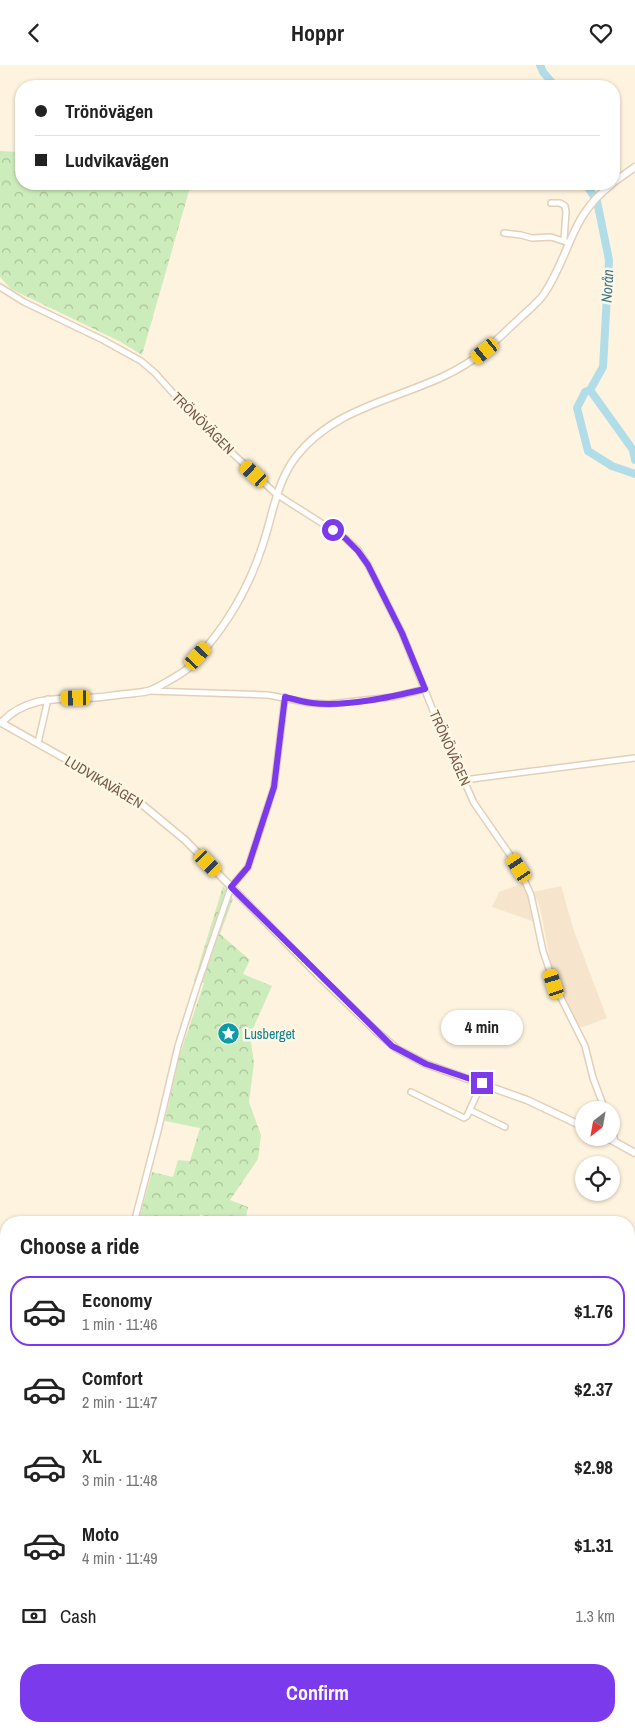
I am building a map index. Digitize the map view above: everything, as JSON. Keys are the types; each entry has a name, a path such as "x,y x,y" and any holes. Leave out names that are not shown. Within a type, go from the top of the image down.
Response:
{"street":[{"path":"620,178 635,167"},
{"path":"148,691 186,670 211,643 247,586 264,543 276,494 282,479 294,460 310,442 343,417 364,407 446,376 485,351 540,299 556,274 567,242 576,225 588,206 605,190"},
{"path":"551,203 560,203 565,206 567,242"},
{"path":"504,233 532,238 551,237 567,242"},
{"name":"TRÖNÖVÄGEN","path":"0,287 24,302 103,340 141,361 155,373 212,434 276,494 345,538 358,551 368,565 402,633 474,803 506,848 531,895 543,951 554,984 585,1046 592,1078 601,1101"},
{"path":"1,722 9,714 23,706 48,699 90,698 148,691 268,695 310,703 329,704 392,697 425,689"},
{"path":"136,1216 178,1046 231,887 248,867 274,787 285,697"},
{"path":"38,743 48,699"},
{"name":"LUDVIKAVÄGEN","path":"1,722 133,797 186,840 392,1046 426,1064 527,1100 575,1123"},
{"path":"464,780 635,758"},
{"path":"411,1092 464,1118 467,1116 482,1083"},
{"path":"470,1110 505,1127"},
{"path":"620,1145 635,1153"}],"shaded area":[{"path":"524,883 535,922 492,907 499,892"},
{"path":"561,886 574,931 607,1018 583,1027 578,1027 557,982 551,964 540,908 534,892"}],"green space":[{"path":"0,151 15,152 15,190 189,190 142,355 121,342 11,289 0,277"},
{"path":"223,886 233,899 220,934 250,960 243,974 272,986 250,1035 254,1063 249,1102 261,1135 258,1159 230,1200 248,1207 246,1216 205,1216 200,1214 200,1216 140,1216 152,1172 173,1177 178,1160 190,1161 200,1128 165,1121 179,1057 204,983 194,981"}],"waterway":[{"name":"Norån","path":"540,65 550,80"},
{"name":"Norån","path":"590,190 597,201 609,260 603,367 590,390 585,392 577,408 588,451 612,466 635,474"},
{"name":"Norån","path":"590,390 633,450 635,460"}],"place":[{"name":"Lusberget","path":"228,1034"}],"route":[{"path":"333,530 345,538 368,565 402,633 425,689 392,697 329,704 310,703 285,697 274,787 248,867 231,887 392,1046 415,1060 482,1083"}]}
